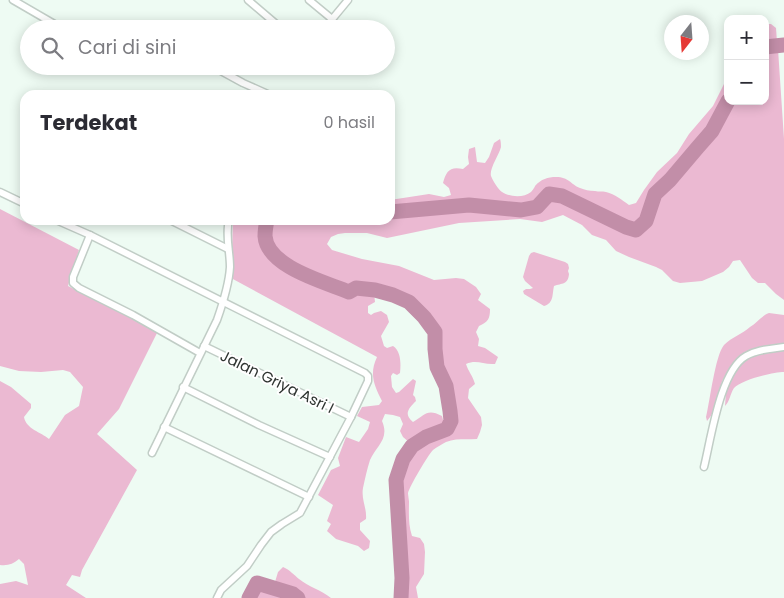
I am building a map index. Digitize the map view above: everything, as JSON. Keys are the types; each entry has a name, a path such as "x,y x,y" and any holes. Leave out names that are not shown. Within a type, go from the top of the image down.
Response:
{"street":[{"path":"13,0 47,20"},
{"path":"248,0 271,20"},
{"path":"309,0 332,19 348,0"},
{"path":"228,75 259,90"},
{"path":"0,192 20,202"},
{"path":"67,225 368,376 368,381 351,417 300,513 271,532 247,566 221,590 217,598"},
{"path":"180,225 228,249"},
{"path":"152,453 223,303 230,268 228,249 229,225"},
{"name":"Jalan Griya Asri I","path":"90,235 73,277 73,283 79,288 202,349 351,417"},
{"path":"704,467 720,400 730,372 746,355 784,347"},
{"path":"183,387 259,425 330,457"},
{"path":"164,427 309,497"}],"shaded area":[{"path":"769,24 776,28 777,42 769,43"},
{"path":"778,49 784,139 784,300 765,283 758,283 752,278 740,260 733,261 723,272 702,281 680,283 673,281 662,270 616,251 606,240 592,235 582,225 563,215 542,222 520,219 459,223 387,238 367,233 345,233 331,237 327,244 332,250 362,259 399,266 434,280 464,279 476,287 481,294 478,300 490,309 488,320 479,326 476,332 479,339 478,346 485,348 498,357 495,364 473,362 466,364 475,384 469,389 468,398 481,417 482,425 477,439 450,441 433,450 419,471 408,493 409,523 412,536 420,538 424,544 425,552 424,574 416,587 418,598 404,598 405,578 399,480 406,460 414,448 450,431 454,421 449,385 440,366 438,331 427,315 411,300 394,292 376,287 355,285 348,289 301,270 289,263 271,246 268,236 269,225 395,225 395,215 469,208 521,213 539,210 550,198 561,199 637,234 648,223 657,196 673,183 715,133 729,105 769,105 769,50"},
{"path":"724,84 724,102 710,129 668,178 652,192 643,219 635,227 563,193 548,191 536,204 521,207 469,202 395,209 395,199 429,194 444,197 451,195 449,188 443,183 449,170 455,168 463,169 469,164 469,149 475,147 477,162 485,163 494,143 500,139 501,147 491,170 491,176 500,191 505,194 516,196 528,194 542,180 550,177 560,177 584,189 612,194 629,205 636,203 657,172 677,153 689,134 713,106"},
{"path":"0,209 20,219 20,225 31,225 79,250 68,286 158,331 119,409 97,434 137,470 82,570 80,577 72,575 66,585 86,598 0,598 0,584 16,581 28,585 24,564 19,559 10,564 0,565 0,381 11,387 31,404 31,408 24,417 25,421 49,439 65,415 79,406 83,387 70,372 63,370 19,371 0,366"},
{"path":"233,225 263,225 262,236 265,248 272,258 283,267 311,281 349,296 357,291 374,293 375,302 368,306 368,313 371,315 381,311 387,315 389,322 381,336 384,346 396,348 400,358 400,373 397,375 393,373 391,376 392,387 396,393 413,379 416,381 413,395 416,401 409,409 408,416 413,422 429,413 442,416 445,427 425,434 410,443 403,437 400,431 403,424 400,417 385,414 382,421 384,427 383,438 370,460 363,488 366,519 360,523 360,530 370,541 369,548 364,551 358,546 336,539 327,531 331,524 327,521 333,505 318,495 331,470 340,466 338,458 346,437 359,442 368,429 370,422 357,416 362,407 379,405 382,401 373,379 373,369 377,357 231,278"},
{"path":"534,252 565,262 569,268 567,280 554,286 550,303 544,306 524,294 523,291 533,288 523,277 529,256"},
{"path":"769,313 784,315 784,372 773,373 743,382 734,388 725,406 726,392 731,374 728,371 721,383 714,409 707,421 706,417 715,368 724,345"},
{"path":"283,567 303,582 331,598 303,598 294,591 271,584 275,582 278,572"},
{"path":"258,587 291,596 293,598 252,598"}],"waterway":[{"path":"769,47 784,45"},
{"path":"395,212 469,205 521,210 537,207 549,194 562,196 636,230 646,221 655,194 670,180 712,131 726,105"},
{"path":"266,225 265,236 268,247 286,265 312,278 349,292 356,288 375,290 409,302 424,317 435,332 437,367 446,386 451,421 447,429 426,437 412,446 403,459 396,480 402,578 401,598"},
{"path":"249,598 257,583 293,594 298,598"}]}
